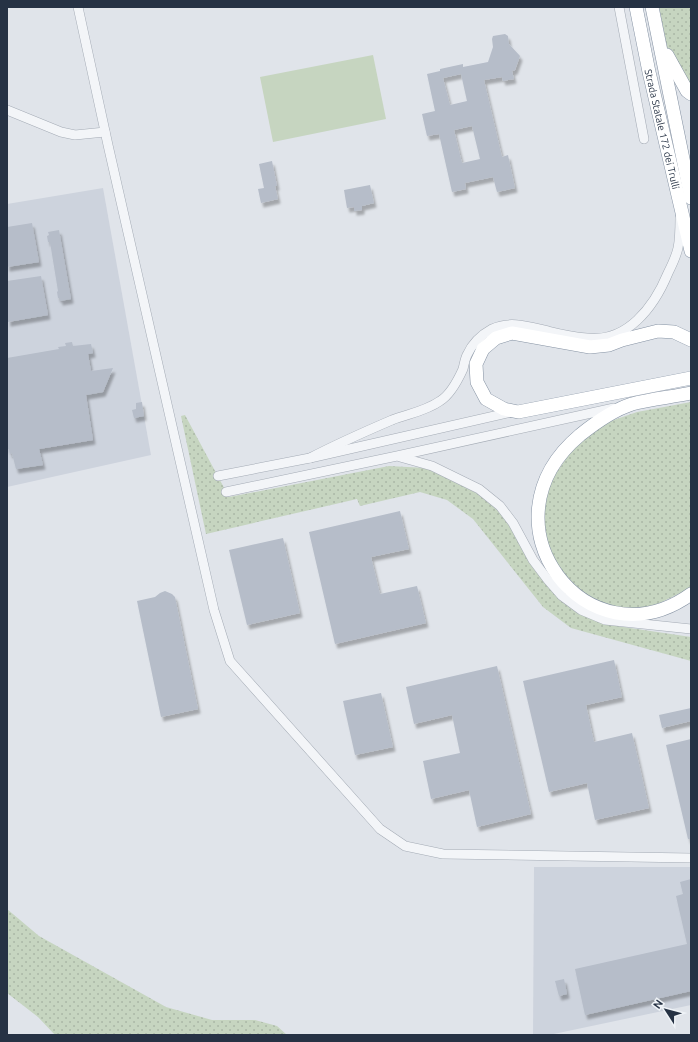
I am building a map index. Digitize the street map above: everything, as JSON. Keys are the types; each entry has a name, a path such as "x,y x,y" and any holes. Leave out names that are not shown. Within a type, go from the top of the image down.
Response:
{"highway":[{"name":"Strada Statale 172 dei Trulli","path":"636,7 649,72 686,202"},
{"name":"Strada Statale 172 dei Trulli","path":"652,7 686,202 691,251"},
{"path":"658,38 686,91 691,94"},
{"path":"688,378 515,412 504,410 486,399 477,382 476,364 483,349 496,338 512,334 590,347 609,345 622,340 658,331 674,332 691,340"},
{"path":"689,393 631,404 612,413 587,429 570,443 551,468 539,501 537,516 538,532 549,563 565,586 585,600 610,611 626,614 648,613 664,608 691,594"}],"street":[{"path":"78,7 214,610 230,661 380,829 405,846 443,854 691,858"},
{"path":"619,7 644,139"},
{"path":"7,110 61,132 75,135 105,132"},
{"path":"310,458 350,438 441,401 457,380 467,354 481,335 494,328 527,325 550,332 598,339 616,335 628,328 642,316 651,305 667,277 678,248 686,202"},
{"path":"226,492 631,404"},
{"path":"218,476 310,458 515,412"},
{"path":"397,456 406,457 432,466 479,488 500,506 513,523 533,560 548,580 562,596 580,610 604,620 691,629"}],"shaded area":[{"path":"103,188 151,455 7,487 7,204"},
{"path":"534,867 691,867 691,1005 549,1035 533,1035"}],"green space":[{"path":"659,7 691,7 691,90 668,52"},
{"path":"373,55 386,119 273,142 260,77"},
{"path":"691,402 691,588 647,609 613,607 586,596 558,570 541,524 546,488 578,441 608,422 637,412"},
{"path":"185,415 229,497 389,466 426,468 459,479 499,510 548,586 610,625 691,637 691,661 571,628 543,607 473,519 447,500 420,492 360,506 357,499 206,534 181,416"},
{"path":"7,909 39,936 166,1007 212,1020 255,1020 277,1026 287,1035 55,1035 38,1017 7,993"}],"building":[{"path":"505,34 508,36 509,44 520,56 515,70 512,71 514,79 503,81 502,77 484,80 502,157 508,155 515,188 497,192 493,177 465,183 466,189 452,192 439,134 427,136 422,114 435,111 427,74 440,71 440,69 463,64 463,67 488,62 493,47 493,36","holes":["461,74 467,101 450,105 443,78","472,126 480,159 462,163 454,130"]},
{"path":"272,161 278,199 261,203 258,189 264,188 259,164"},
{"path":"370,185 374,203 362,206 362,210 354,211 354,207 347,208 344,190"},
{"path":"32,223 39,262 7,267 7,227"},
{"path":"59,230 71,299 60,301 60,298 58,298 50,242 48,242 47,236 49,235 48,232"},
{"path":"41,276 48,315 8,322 7,281"},
{"path":"72,342 73,346 91,344 93,353 88,354 91,371 113,368 103,392 86,395 93,440 39,449 43,465 16,469 12,453 10,454 9,449 7,449 7,358 59,349 58,347 66,346 65,343"},
{"path":"142,402 144,416 134,418 132,410 136,409 136,403"},
{"path":"400,511 409,549 371,557 380,594 417,586 426,623 335,644 309,532"},
{"path":"283,538 300,613 247,625 229,550"},
{"path":"165,591 175,597 198,709 161,717 137,601 155,597"},
{"path":"614,660 622,697 586,705 594,742 632,733 649,808 595,820 587,783 549,792 523,681"},
{"path":"497,666 531,814 477,827 469,790 431,799 423,761 460,753 452,715 414,724 406,687"},
{"path":"381,693 393,747 355,755 343,701"},
{"path":"691,708 691,721 662,728 659,715"},
{"path":"691,739 691,839 688,839 666,745"},
{"path":"691,879 691,991 585,1015 575,969 687,944 676,896 683,894 680,882"},
{"path":"564,979 567,994 559,996 555,981"}]}
